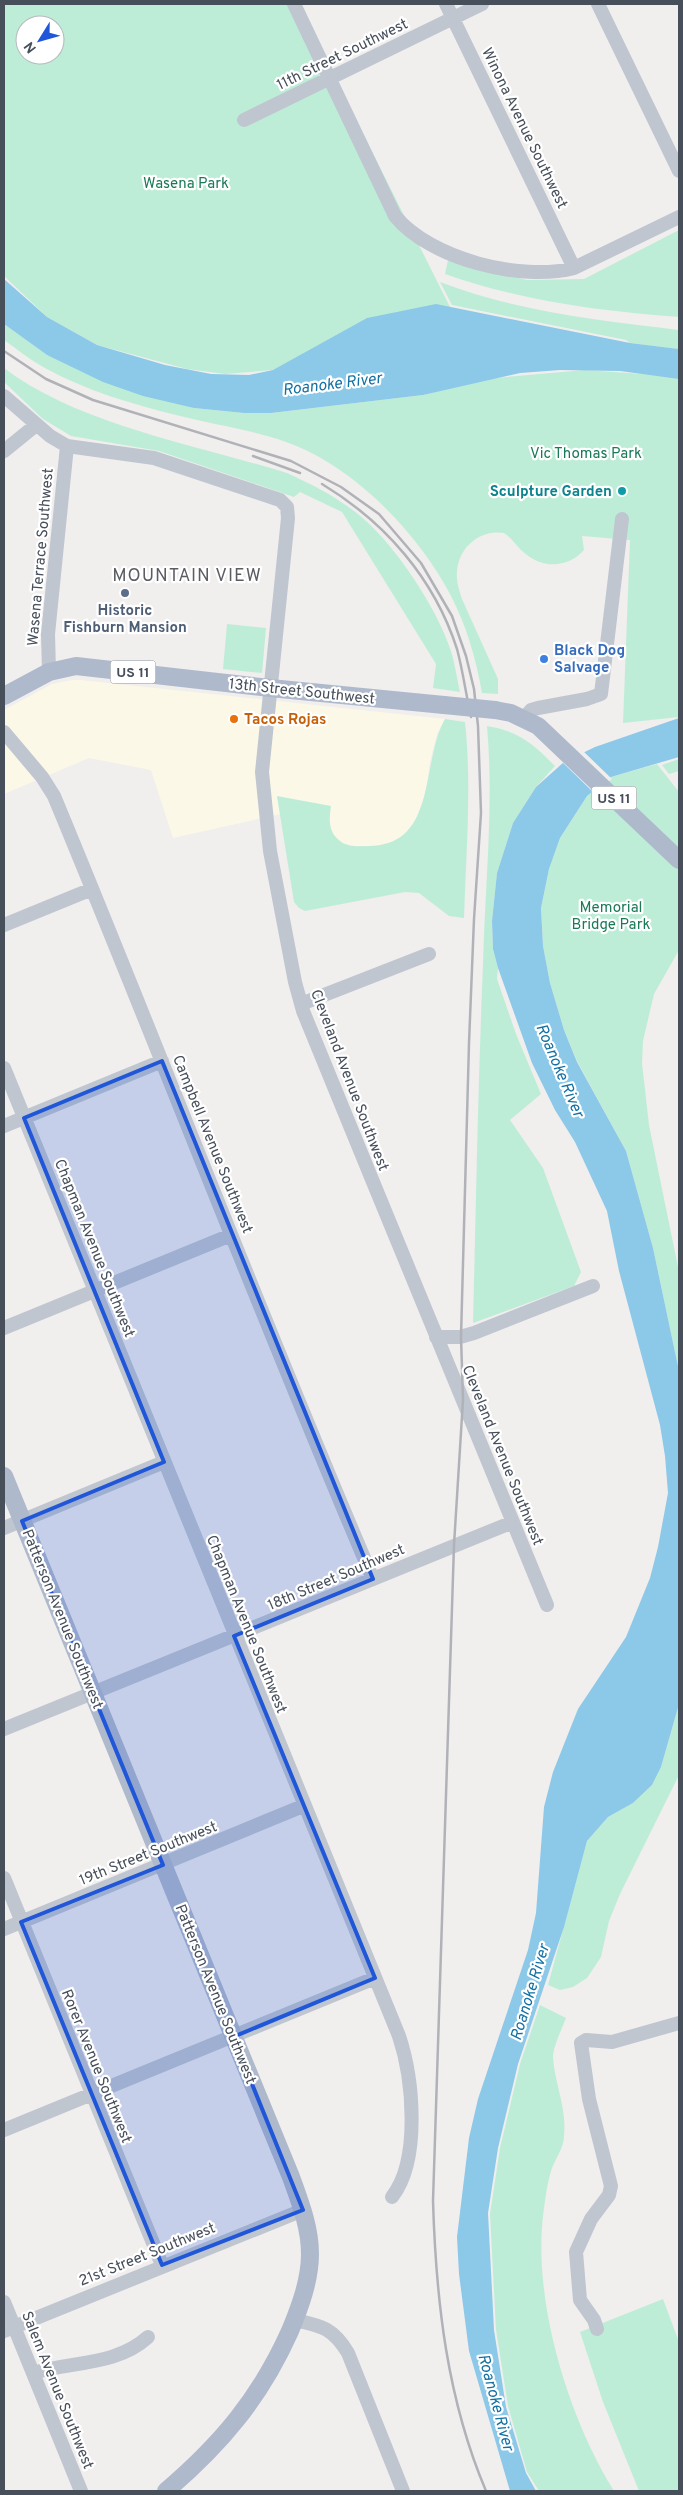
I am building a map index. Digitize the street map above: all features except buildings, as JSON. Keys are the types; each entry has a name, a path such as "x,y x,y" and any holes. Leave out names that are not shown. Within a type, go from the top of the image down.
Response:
{"main road":[{"name":"13th Street Southwest","path":"4,696 49,672 76,666 270,688 495,710 524,718"},
{"name":"US 11","path":"524,718 548,736 679,860"},
{"name":"Patterson Avenue Southwest","path":"4,1476 303,2210 314,2255 295,2320 270,2370 242,2416 207,2454 166,2491"}],"street":[{"path":"294,4 395,216 422,240 467,260 502,268 562,271 574,268 679,217"},
{"name":"Winona Avenue Southwest","path":"446,4 574,268"},
{"name":"11th Street Southwest","path":"244,120 482,4"},
{"path":"598,4 679,171"},
{"path":"4,396 36,425 67,446"},
{"path":"4,452 36,425"},
{"name":"Cleveland Avenue Southwest","path":"67,446 154,458 280,500 287,507 288,518 270,688 262,788 271,856 295,982 301,1004 547,1604"},
{"name":"Wasena Terrace Southwest","path":"49,672 50,609 67,446"},
{"path":"524,718 531,710 587,699 601,694 622,519"},
{"name":"Campbell Avenue Southwest","path":"4,732 47,784 92,888 231,1235 373,1579"},
{"path":"4,925 92,888"},
{"path":"301,1004 429,954"},
{"path":"4,1126 162,1061"},
{"name":"Chapman Avenue Southwest","path":"4,1068 405,2055 411,2090 407,2167 403,2179 392,2197"},
{"path":"4,1328 231,1235"},
{"path":"436,1337 460,1337 474,1334 593,1286"},
{"path":"4,1528 164,1462"},
{"name":"18th Street Southwest","path":"4,1729 513,1522"},
{"name":"19th Street Southwest","path":"4,1929 303,1806"},
{"name":"Rorer Avenue Southwest","path":"4,1878 162,2266"},
{"path":"4,2130 375,1978"},
{"path":"597,2329 594,2320 580,2300 575,2257 579,2242 611,2189 589,2099 581,2043 586,2040 612,2042 679,2023"},
{"name":"21st Street Southwest","path":"9,2329 303,2210"},
{"name":"Salem Avenue Southwest","path":"4,2302 9,2329 33,2373 81,2491"},
{"path":"295,2320 324,2327 338,2338 348,2353 402,2491"},
{"path":"33,2373 120,2355 139,2345 148,2337"}],"highlighted area":[{"path":"162,1061 373,1579 234,1636 375,1978 233,2037 303,2210 162,2265 21,1922 163,1865 22,1521 164,1462 24,1118"}],"shaded area":[{"path":"72,680 445,719 437,734 430,762 426,793 416,819 403,837 384,846 354,846 342,843 333,834 329,821 277,797 280,814 173,838 151,770 89,758 4,794 4,710 52,684"}],"green space":[{"name":"Wasena Park","path":"4,4 298,4 450,307 396,312 273,370 225,374 187,369 97,345 47,317 4,276"},
{"path":"679,230 679,317 619,312 532,298 445,274 448,260 527,280 584,279"},
{"path":"440,282 499,301 528,308 558,314 679,330 679,349 630,343 626,340 452,305"},
{"name":"Vic Thomas Park","path":"4,324 47,355 194,408 244,413 271,413 423,395 484,379 585,370 672,376 679,379 679,717 623,723 630,540 582,536 584,550 571,560 557,564 541,563 534,560 504,533 495,532 487,534 479,537 466,547 459,562 458,585 462,599 498,679 498,694 482,693 474,656 451,596 421,549 382,504 359,484 336,467 286,442 142,406 109,396 60,376 39,365 4,340"},
{"path":"4,368 34,388 67,405 103,419 178,443 287,473 322,490 346,505 383,538 424,594 451,651 460,692 433,688 436,664 342,512 300,492 294,497 159,451 71,436 43,419 4,382"},
{"path":"227,624 266,628 262,673 223,669"},
{"path":"445,719 465,722 468,795 464,918 449,916 419,893 405,892 305,911 299,908 294,902 277,796 331,806 331,830 336,837 347,845 370,846 392,842 407,831 417,817 424,798 437,737"},
{"path":"487,726 517,735 540,751 555,766 536,787 513,823 497,873 492,921 493,949 498,968 497,979 516,1034 541,1094 510,1120 543,1168 581,1272 574,1286 473,1323 490,785"},
{"path":"679,759 679,771 669,774 662,765"},
{"name":"Memorial Bridge Park","path":"657,764 679,792 679,950 654,994 643,1041 642,1063 649,1125 679,1272 679,1371 653,1248 626,1151 577,1061 564,1030 550,983 543,946 541,908 549,869 560,838 587,796 611,777"},
{"path":"679,1704 679,1775 620,1894 609,1921 601,1957 587,1978 573,1987 560,1990 548,1985 587,1841 608,1817 633,1803 652,1785 661,1767"},
{"path":"540,2005 566,2018 553,2053 554,2068 564,2116 564,2140 552,2168 546,2192 541,2250 549,2322 569,2395 598,2462 614,2491 539,2491 527,2472 508,2406 496,2330 490,2214 500,2148 520,2064"},
{"path":"663,2299 679,2342 679,2491 639,2491 603,2402 580,2332"}],"water":[{"name":"Roanoke River","path":"4,279 47,317 97,345 165,365 211,374 249,375 273,370 367,318 436,304 630,343 679,349 679,379 620,371 560,370 520,373 423,395 271,413 244,413 194,408 143,396 103,382 47,355 4,324"},
{"name":"Roanoke River","path":"679,718 679,757 611,777 587,796 560,838 549,869 541,908 543,946 550,983 564,1030 577,1062 626,1151 653,1248 679,1371 679,1704 661,1767 652,1785 633,1803 608,1817 587,1841 564,1927 518,2064 498,2148 488,2213 494,2330 506,2407 526,2473 536,2491 510,2491 469,2351 459,2274 457,2237 469,2138 478,2099 528,1950 536,1913 544,1807 553,1772 578,1709 626,1637 650,1578 668,1493 660,1425 619,1271 607,1211 575,1142 555,1110 532,1063 498,968 493,949 492,921 497,873 513,823 536,787 564,762 595,747"}],"pier":[{"path":"582,750 612,779 594,793 561,761"}],"railway":[{"path":"4,351 46,379 93,400 291,461 341,487 379,514 421,563 452,616 466,656 474,689 478,726 481,813 469,1043 461,1337 463,1400 454,1545 433,2201 437,2276 446,2349 462,2421 486,2491"},
{"path":"253,456 300,473"},
{"path":"322,484 345,499 386,534 421,576 447,623 457,649 471,717"}],"place":[{"name":"Sculpture Garden","path":"622,491"},
{"name":"Historic Fishburn Mansion","path":"125,593"},
{"name":"Black Dog Salvage","path":"544,659"},
{"name":"Tacos Rojas","path":"234,719"}],"district":[{"name":"MOUNTAIN VIEW","path":"187,575"}]}
